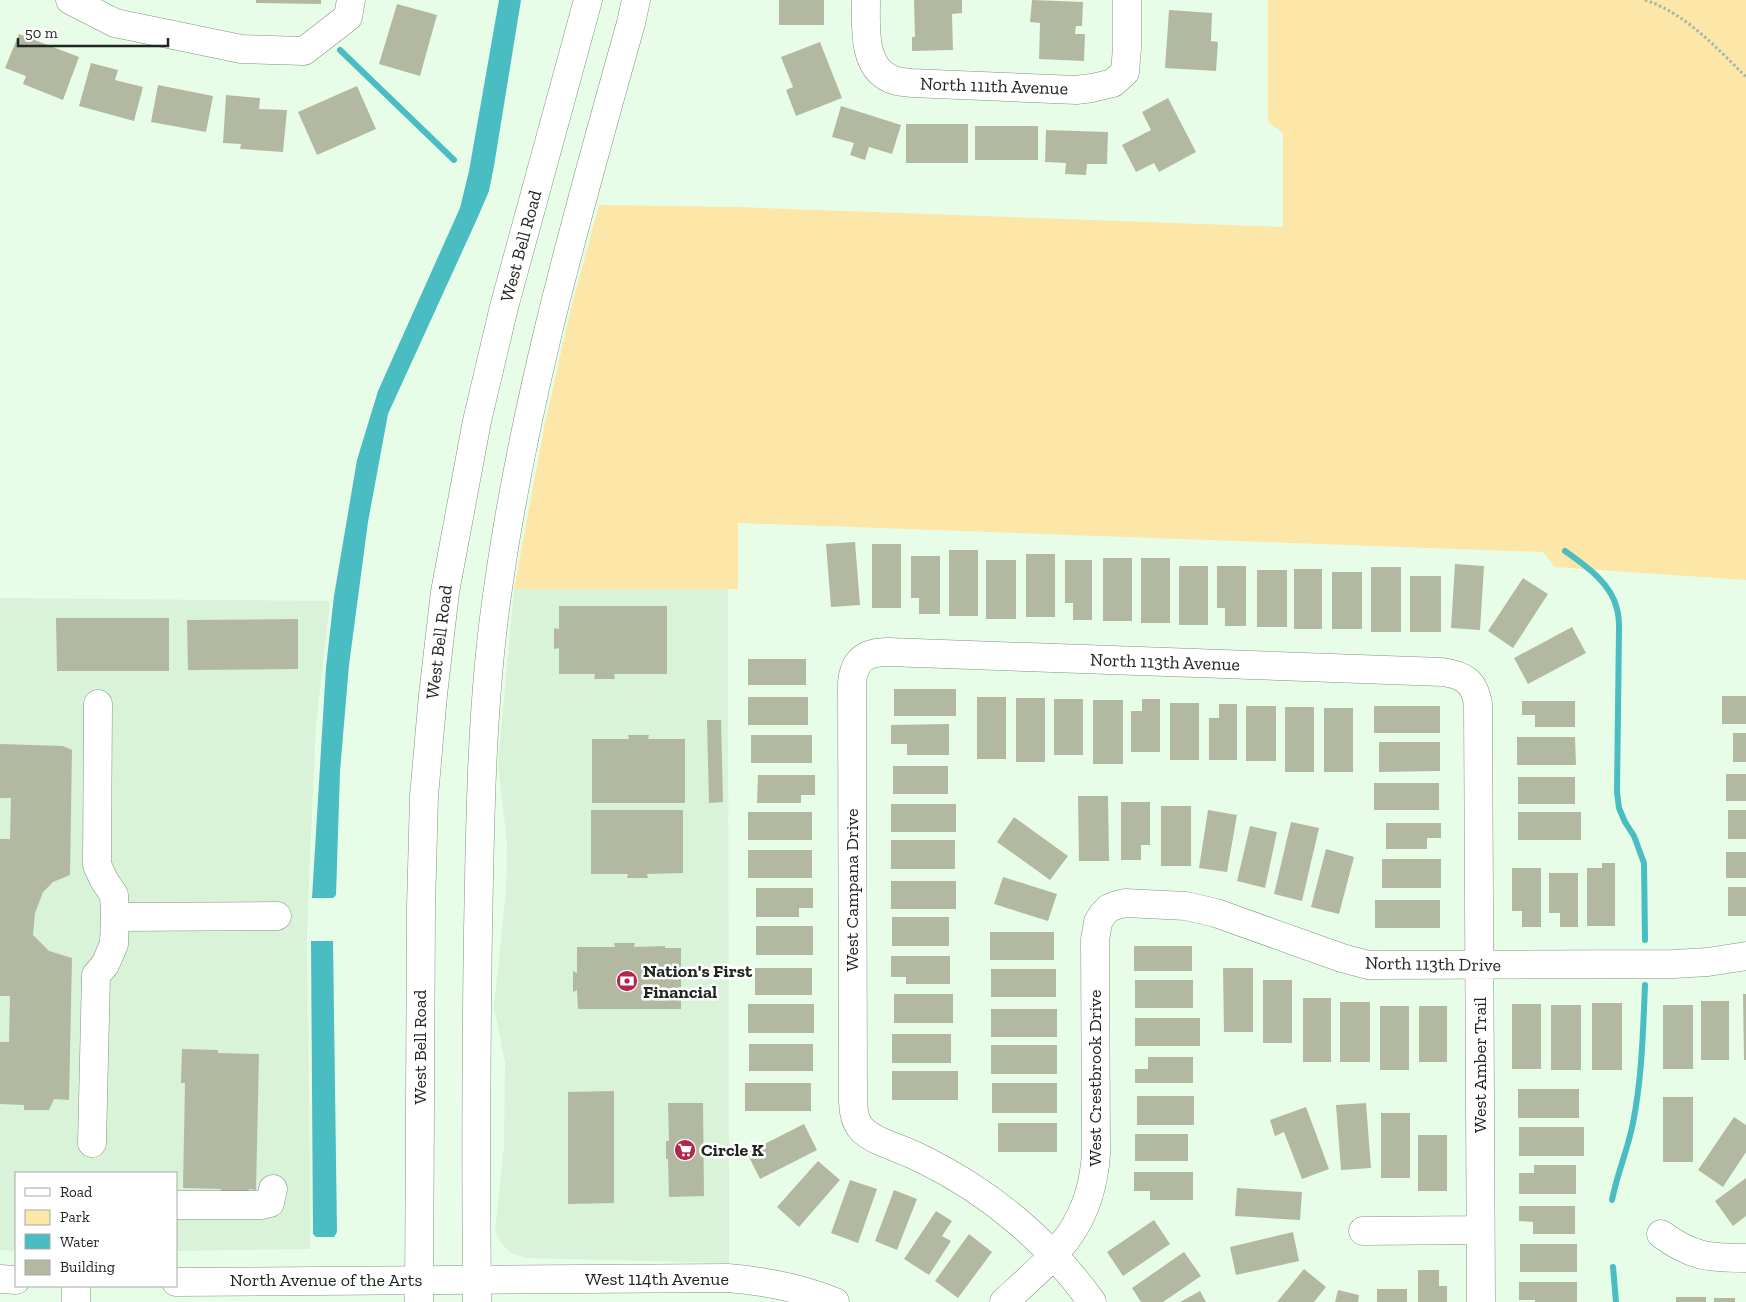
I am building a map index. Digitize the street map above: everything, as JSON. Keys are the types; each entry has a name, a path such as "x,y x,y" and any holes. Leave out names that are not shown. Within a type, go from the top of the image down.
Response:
{"street":[{"path":"70,0 115,23 241,49 304,51 348,17 351,0"},
{"name":"West Bell Road","path":"419,1291 421,907 424,796 445,592 475,430 504,307 588,0"},
{"path":"477,1291 477,1021 480,780 483,728 494,624 510,512 528,419 575,229 636,0"},
{"name":"North 111th Avenue","path":"866,0 866,28 869,54 878,70 891,79 911,83 1076,90 1113,83 1125,72 1127,0"},
{"name":"North 113th Avenue","path":"862,658 869,654 888,652 1432,671 1451,673 1468,680"},
{"name":"West Campana Drive","path":"862,658 856,664 852,683 853,1102 855,1118 858,1125 868,1135 924,1160 973,1188 1017,1222 1054,1255"},
{"name":"West Amber Trail","path":"1468,680 1473,687 1478,704 1481,1302"},
{"path":"92,1143 96,976 105,965 114,944 114,895 97,865 98,704"},
{"name":"North 113th Drive","path":"1103,914 1109,908 1125,903 1186,906 1216,913 1342,958 1368,965 1645,964 1700,962 1746,956"},
{"name":"West Crestbrook Drive","path":"1004,1302 1065,1243 1084,1212 1091,1194 1096,1154 1095,940 1098,922 1103,914"},
{"path":"114,918 277,916"},
{"path":"178,1205 262,1205 270,1203 273,1189"},
{"path":"1363,1231 1480,1230"},
{"path":"1661,1234 1686,1251 1701,1256 1746,1258"},
{"path":"1054,1255 1092,1302"},
{"name":"West 114th Avenue","path":"477,1291 728,1278 771,1292 798,1289 835,1302"},
{"path":"0,1279 15,1280"},
{"name":"North Avenue of the Arts","path":"178,1282 338,1280 419,1291 477,1291"},
{"path":"76,1287 76,1302"}],"path":[{"path":"1645,0 1658,4 1684,20 1746,77"}],"shaded area":[{"path":"514,589 728,589 729,1263 526,1258 511,1253 502,1244 495,1232 504,1146 505,1062 494,1007 506,891 507,843 498,764"},
{"path":"0,598 330,601 316,725 307,936 310,1249 178,1251 178,1172 15,1172 15,1251 0,1250"}],"green space":[{"path":"1268,0 1746,0 1746,580 1555,567 1543,552 738,523 738,589 514,589 545,423 571,308 599,205 737,207 1283,227 1283,133 1268,122"}],"water":[{"path":"499,0 521,0 489,191 388,414 368,522 349,665 340,771 336,895 333,898 312,898 326,667 334,596 357,460 378,391 460,208 469,171"},
{"path":"311,941 333,941 337,1232 334,1237 316,1237 313,1234"}],"building":[{"path":"256,0 321,0 321,4 256,3"},
{"path":"779,0 824,0 824,25 779,25"},
{"path":"914,0 962,0 962,13 952,14 953,50 912,51 912,37 915,37"},
{"path":"1032,0 1083,2 1082,26 1076,26 1075,34 1085,34 1084,61 1039,59 1040,23 1030,22"},
{"path":"397,4 437,15 420,76 379,64"},
{"path":"1169,10 1212,13 1211,41 1218,42 1216,71 1165,68"},
{"path":"19,34 79,57 63,100 23,84 26,76 5,68"},
{"path":"820,42 842,98 796,116 786,90 793,87 781,57"},
{"path":"91,63 118,70 115,80 143,87 134,121 79,106"},
{"path":"158,85 213,96 206,132 151,122"},
{"path":"357,86 376,129 317,155 298,112"},
{"path":"226,95 260,98 259,109 287,110 283,152 240,149 241,144 223,143"},
{"path":"1168,98 1196,152 1159,172 1154,163 1136,172 1122,145 1151,130 1142,112"},
{"path":"841,106 901,125 892,154 869,147 865,160 850,155 854,143 832,137"},
{"path":"906,124 968,124 968,163 906,163"},
{"path":"975,126 1038,126 1038,160 975,160"},
{"path":"1046,130 1108,132 1107,164 1087,164 1086,175 1065,174 1066,163 1045,162"},
{"path":"855,542 860,605 831,607 826,544"},
{"path":"872,544 901,544 901,608 872,608"},
{"path":"949,550 978,550 978,616 949,616"},
{"path":"1026,554 1055,554 1055,617 1026,617"},
{"path":"911,556 940,556 940,614 919,614 919,598 911,598"},
{"path":"1103,558 1132,558 1132,621 1103,621"},
{"path":"1141,558 1170,558 1170,623 1141,623"},
{"path":"986,560 1016,560 1016,619 986,619"},
{"path":"1065,560 1092,560 1092,620 1073,620 1073,603 1065,603"},
{"path":"1455,564 1484,566 1480,630 1451,628"},
{"path":"1179,566 1208,566 1208,625 1179,625"},
{"path":"1217,566 1246,566 1246,626 1225,626 1225,608 1217,608"},
{"path":"1371,567 1401,567 1401,632 1371,632"},
{"path":"1294,569 1322,569 1322,629 1294,629"},
{"path":"1257,570 1287,570 1287,627 1257,627"},
{"path":"1332,572 1362,572 1362,629 1332,629"},
{"path":"1410,576 1441,576 1441,632 1410,632"},
{"path":"1523,578 1548,594 1513,648 1488,631"},
{"path":"559,606 667,606 667,674 614,674 615,679 594,679 595,674 559,674 559,648 554,649 554,628 559,629"},
{"path":"56,618 169,618 169,671 57,671"},
{"path":"298,619 298,669 188,670 187,620"},
{"path":"1572,627 1586,653 1528,684 1514,658"},
{"path":"748,659 806,659 806,685 748,685"},
{"path":"894,689 956,689 956,716 894,716"},
{"path":"1722,696 1746,696 1746,724 1722,724"},
{"path":"748,697 808,697 808,725 748,725"},
{"path":"977,697 1006,697 1006,759 977,759"},
{"path":"1016,698 1045,698 1045,762 1016,762"},
{"path":"1054,699 1083,699 1083,755 1054,755"},
{"path":"1142,699 1160,699 1160,752 1131,752 1131,711 1142,711"},
{"path":"1093,700 1123,700 1123,764 1093,764"},
{"path":"1522,701 1575,701 1575,727 1535,727 1535,715 1522,715"},
{"path":"1170,703 1199,703 1199,760 1170,760"},
{"path":"1219,704 1237,704 1237,760 1209,760 1209,718 1219,718"},
{"path":"1246,706 1276,706 1276,761 1246,761"},
{"path":"1374,706 1440,706 1440,733 1374,733"},
{"path":"1285,707 1314,707 1314,772 1285,772"},
{"path":"1324,708 1353,708 1353,772 1324,772"},
{"path":"707,720 721,720 723,802 709,803"},
{"path":"949,724 949,755 907,755 907,744 891,744 891,725"},
{"path":"1733,733 1746,733 1746,762 1733,762"},
{"path":"628,735 649,735 648,739 685,739 685,803 592,803 592,739 629,739"},
{"path":"751,735 812,735 812,763 751,763"},
{"path":"1517,737 1575,737 1576,765 1517,765"},
{"path":"1379,742 1440,742 1440,771 1379,772"},
{"path":"0,744 63,746 72,750 70,875 53,882 43,892 35,913 33,935 49,951 72,958 69,1100 54,1099 49,1110 24,1110 24,1105 0,1104 0,1042 9,1042 10,996 0,996 0,839 10,839 11,798 0,798"},
{"path":"893,766 948,766 948,794 893,794"},
{"path":"1726,774 1746,774 1746,801 1726,801"},
{"path":"758,775 815,775 815,795 801,795 801,803 757,803"},
{"path":"1518,777 1575,777 1575,804 1518,804"},
{"path":"1374,783 1439,783 1439,810 1374,810"},
{"path":"1078,796 1108,796 1109,861 1079,861"},
{"path":"1121,802 1150,802 1150,845 1141,845 1141,860 1121,860"},
{"path":"891,804 956,804 956,832 891,832"},
{"path":"1161,806 1191,806 1191,866 1161,866"},
{"path":"591,810 683,810 683,873 647,874 648,878 627,878 628,874 591,874"},
{"path":"1208,810 1237,815 1227,872 1199,868"},
{"path":"1728,810 1746,810 1746,839 1728,839"},
{"path":"748,812 812,812 812,840 748,840"},
{"path":"1518,812 1581,812 1581,840 1518,840"},
{"path":"1014,817 1068,856 1050,880 997,842"},
{"path":"1291,822 1319,828 1302,901 1274,894"},
{"path":"1386,823 1441,823 1441,838 1427,838 1427,849 1386,849"},
{"path":"1250,826 1277,832 1265,888 1237,881"},
{"path":"891,840 955,840 955,869 891,869"},
{"path":"1326,849 1354,857 1339,914 1311,907"},
{"path":"748,850 812,850 812,878 748,878"},
{"path":"1726,852 1746,852 1746,878 1726,878"},
{"path":"1382,859 1441,859 1441,888 1382,888"},
{"path":"1602,863 1615,863 1615,926 1587,926 1587,868 1602,868"},
{"path":"1512,868 1541,868 1541,927 1522,927 1522,911 1512,911"},
{"path":"1549,873 1578,873 1578,927 1560,927 1560,913 1549,913"},
{"path":"1003,877 1057,894 1048,921 994,904"},
{"path":"891,881 956,881 956,909 891,909"},
{"path":"1728,887 1746,887 1746,916 1728,916"},
{"path":"756,888 813,888 813,908 799,908 799,917 756,917"},
{"path":"1375,900 1440,900 1440,928 1375,928"},
{"path":"892,917 949,917 949,946 892,946"},
{"path":"756,926 813,926 813,955 756,955"},
{"path":"990,932 1054,932 1054,960 990,960"},
{"name":"Nation's First Financial","path":"614,943 635,943 634,947 665,946 665,948 681,948 681,1009 578,1009 577,990 573,992 573,971 577,973 577,947 615,947"},
{"path":"1134,946 1192,946 1192,971 1134,971"},
{"path":"891,956 950,956 950,984 906,984 906,977 891,977"},
{"path":"755,968 812,968 812,995 755,995"},
{"path":"1223,968 1253,968 1253,1032 1224,1032"},
{"path":"991,969 1056,969 1056,997 991,997"},
{"path":"1135,980 1193,980 1193,1008 1135,1008"},
{"path":"1263,980 1292,980 1292,1043 1263,1043"},
{"path":"894,994 953,994 953,1023 894,1023"},
{"path":"1743,994 1746,994 1746,1060 1744,1060"},
{"path":"1303,998 1331,998 1331,1062 1303,1062"},
{"path":"1701,1001 1729,1001 1729,1060 1701,1060"},
{"path":"1340,1002 1370,1002 1370,1062 1340,1062"},
{"path":"1592,1003 1622,1003 1622,1070 1592,1070"},
{"path":"748,1004 814,1004 814,1033 748,1033"},
{"path":"1512,1004 1541,1004 1541,1069 1512,1069"},
{"path":"1551,1005 1581,1005 1581,1070 1551,1070"},
{"path":"1663,1005 1693,1005 1693,1069 1663,1069"},
{"path":"1380,1006 1409,1006 1409,1070 1380,1070"},
{"path":"1419,1006 1447,1006 1447,1062 1419,1062"},
{"path":"991,1009 1057,1009 1057,1037 991,1037"},
{"path":"1135,1018 1200,1018 1200,1046 1135,1046"},
{"path":"892,1034 951,1034 951,1063 892,1063"},
{"path":"749,1044 813,1044 813,1071 749,1071"},
{"path":"991,1045 1057,1045 1057,1074 991,1074"},
{"path":"182,1049 218,1050 218,1053 259,1054 256,1190 249,1189 246,1217 223,1217 221,1189 183,1188 185,1083 181,1083"},
{"path":"1148,1057 1193,1057 1193,1083 1135,1083 1135,1069 1148,1069"},
{"path":"892,1071 958,1071 958,1100 892,1100"},
{"path":"745,1083 811,1083 811,1111 745,1111"},
{"path":"992,1083 1057,1083 1057,1113 992,1113"},
{"path":"1518,1089 1579,1089 1579,1118 1518,1118"},
{"path":"614,1091 614,1203 568,1204 568,1092"},
{"path":"1137,1096 1194,1096 1194,1125 1137,1125"},
{"path":"1663,1097 1693,1097 1693,1162 1663,1162"},
{"name":"Circle K","path":"668,1103 703,1103 704,1196 669,1197 668,1159 666,1159 666,1141 669,1141"},
{"path":"1366,1103 1371,1168 1341,1170 1336,1105"},
{"path":"1306,1107 1329,1169 1302,1179 1284,1132 1275,1136 1270,1120"},
{"path":"1381,1113 1410,1113 1410,1178 1381,1178"},
{"path":"1734,1117 1746,1125 1746,1152 1723,1187 1698,1170"},
{"path":"998,1123 1057,1123 1057,1152 998,1152"},
{"path":"804,1124 817,1150 760,1179 747,1153"},
{"path":"1519,1127 1584,1127 1584,1156 1519,1156"},
{"path":"1135,1134 1188,1134 1188,1161 1135,1161"},
{"path":"1418,1135 1447,1135 1447,1191 1418,1191"},
{"path":"818,1161 840,1180 799,1227 777,1207"},
{"path":"1534,1165 1576,1165 1576,1194 1519,1194 1519,1173 1534,1173"},
{"path":"1134,1172 1193,1172 1193,1200 1150,1200 1150,1191 1134,1191"},
{"path":"1746,1178 1746,1216 1733,1226 1715,1201"},
{"path":"850,1180 877,1189 858,1243 831,1233"},
{"path":"1237,1188 1302,1192 1300,1220 1235,1216"},
{"path":"894,1190 917,1199 897,1250 875,1241"},
{"path":"1519,1206 1575,1206 1575,1234 1533,1234 1533,1222 1519,1221"},
{"path":"936,1211 952,1221 942,1236 951,1241 929,1275 904,1259"},
{"path":"1154,1220 1170,1244 1123,1276 1107,1252"},
{"path":"1293,1232 1299,1261 1236,1275 1230,1247"},
{"path":"969,1234 992,1252 958,1298 935,1281"},
{"path":"1520,1244 1577,1244 1577,1272 1520,1272"},
{"path":"1184,1252 1201,1276 1163,1302 1141,1302 1132,1288"},
{"path":"1304,1269 1326,1287 1314,1302 1277,1302"},
{"path":"1418,1270 1439,1270 1439,1286 1447,1286 1447,1302 1418,1302"},
{"path":"1519,1282 1577,1282 1577,1302 1519,1300"},
{"path":"1377,1289 1407,1289 1407,1302 1377,1302"},
{"path":"1338,1290 1359,1295 1358,1302 1335,1302"},
{"path":"1200,1291 1206,1302 1180,1302"},
{"path":"1676,1297 1706,1297 1706,1302 1676,1302"},
{"path":"1714,1298 1735,1298 1735,1302 1714,1302"}],"waterway":[{"path":"340,50 454,160"},
{"path":"1565,551 1597,576 1609,591 1618,612 1617,792 1619,808 1634,836 1644,863 1645,940"},
{"path":"1612,1200 1631,1133 1636,1106 1642,1054 1645,985"},
{"path":"1613,1267 1616,1302"}],"place":[{"name":"Nation's First Financial","path":"627,981"},
{"name":"Circle K","path":"685,1150"}]}
